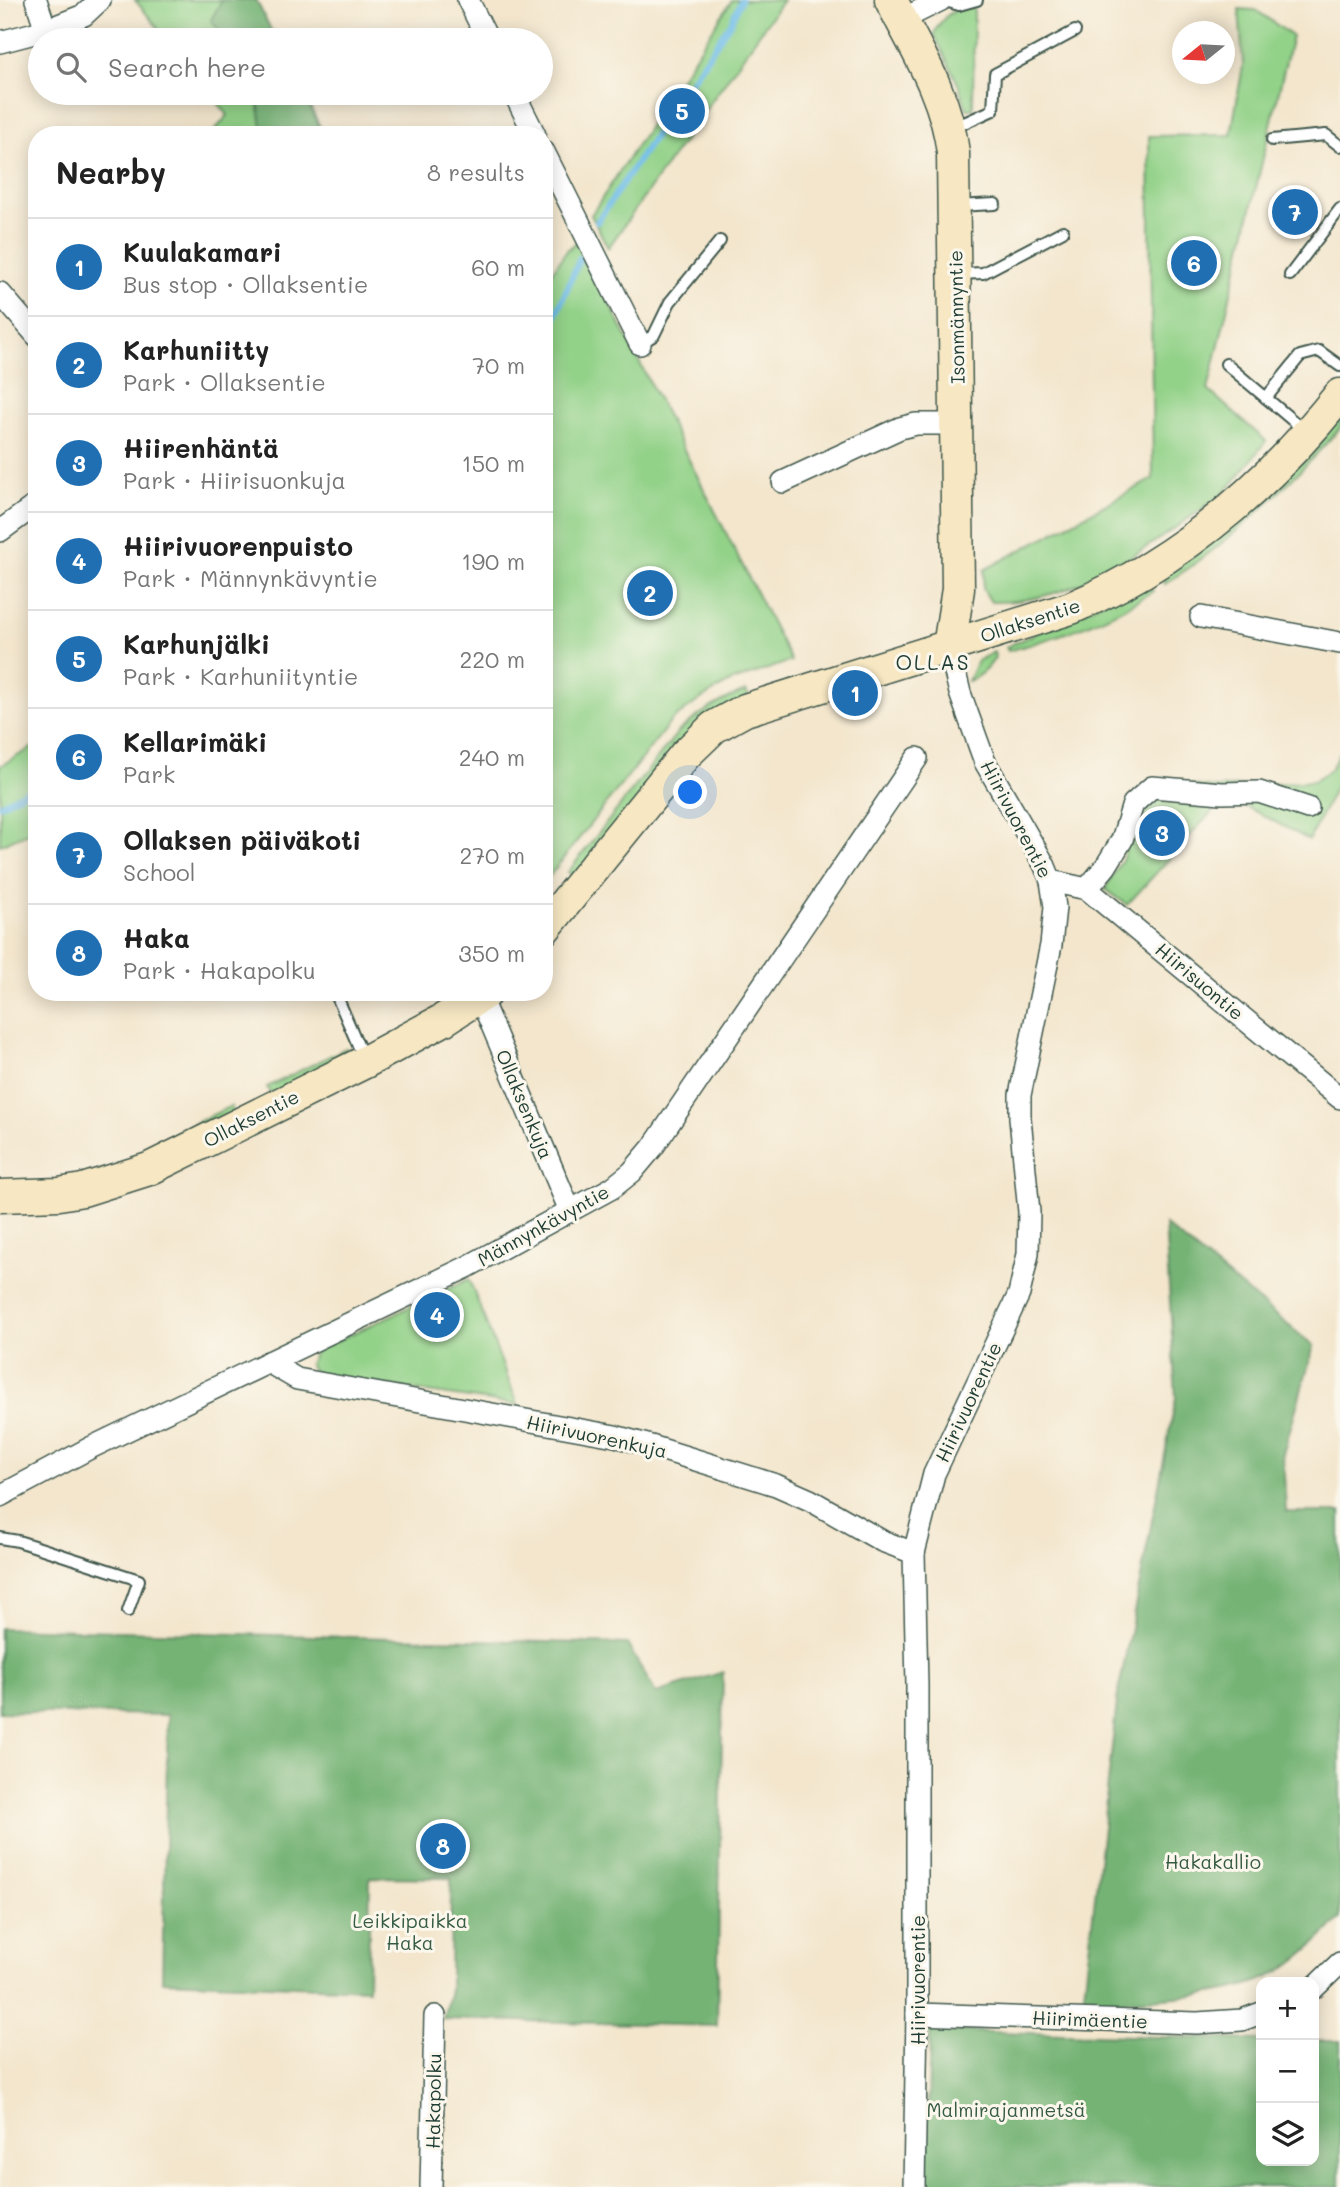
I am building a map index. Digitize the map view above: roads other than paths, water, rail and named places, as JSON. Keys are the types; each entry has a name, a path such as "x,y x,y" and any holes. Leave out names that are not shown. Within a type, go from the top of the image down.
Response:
{"street":[{"path":"36,0 45,28"},
{"path":"51,28 84,15 100,0"},
{"path":"468,0 482,28"},
{"path":"896,10 942,0"},
{"name":"Isonmännyntie","path":"896,10 933,82 950,129 958,424 958,589 949,647"},
{"path":"0,42 28,35"},
{"path":"520,105 530,126"},
{"path":"553,170 640,344"},
{"path":"0,293 28,326"},
{"name":"Ollaksentie","path":"553,918 685,755 714,727 745,710 949,647 1111,591 1193,539 1235,504 1307,433 1340,395"},
{"path":"783,482 900,428 916,424 958,424"},
{"path":"0,531 28,511"},
{"path":"1200,617 1340,643"},
{"name":"Hiirivuorentie","path":"914,2187 918,2014 914,1553 934,1474 1019,1294 1028,1254 1029,1212 1020,1095 1051,945 1055,907 1051,881 985,762 960,693 949,647"},
{"name":"Männynkävyntie","path":"0,1496 59,1463 467,1266 612,1188 632,1172 653,1147 917,758"},
{"path":"1087,889 1122,840 1133,804 1152,786 1222,793 1259,792 1308,808"},
{"name":"Hiirisuontie","path":"1051,881 1087,889 1340,1098"},
{"name":"Ollaksentie","path":"0,1196 58,1194 106,1185 149,1169 365,1062 472,1001"},
{"name":"Ollaksenkuja","path":"485,1001 570,1211"},
{"name":"Hiirivuorenkuja","path":"268,1362 297,1379 614,1436 710,1463 776,1485 810,1500 882,1541 914,1553"},
{"path":"1319,1983 1340,1963"},
{"name":"Hiirimäentie","path":"918,2014 1197,2023 1242,2020 1256,2015"},
{"name":"Hakapolku","path":"431,2187 435,2016"}],"lane":[{"path":"942,0 958,5 976,0"},
{"path":"950,129 993,110 996,74 1075,31"},
{"path":"1272,140 1326,135 1340,146"},
{"path":"954,206 995,204"},
{"path":"1290,275 1340,209"},
{"path":"955,274 983,273 1063,231"},
{"path":"640,344 654,335 670,302 720,241"},
{"path":"1266,398 1300,356 1319,351 1340,366"},
{"path":"1226,364 1307,433"},
{"path":"339,1001 365,1062"},
{"path":"0,1538 18,1541 139,1580 128,1611"}],"waterway":[{"path":"597,222 731,22 741,0"},
{"path":"553,322 580,258"},
{"path":"0,805 28,790"}],"place":[{"name":"Karhunjälki","path":"682,111"},
{"name":"Ollaksen päiväkoti","path":"1295,212"},
{"name":"Kellarimäki","path":"1194,263"},
{"name":"Karhuniitty","path":"650,593"},
{"name":"Kuulakamari","path":"855,693"},
{"name":"Hiirenhäntä","path":"1162,833"},
{"name":"Hiirivuorenpuisto","path":"437,1315"},
{"name":"Haka","path":"443,1846"}],"district":[{"name":"OLLAS","path":"933,661"}],"park label":[{"name":"Hakakallio","path":"1213,1861"},
{"name":"Leikkipaikka Haka","path":"410,1931"},
{"name":"Malmirajanmetsä","path":"1006,2109"}]}
